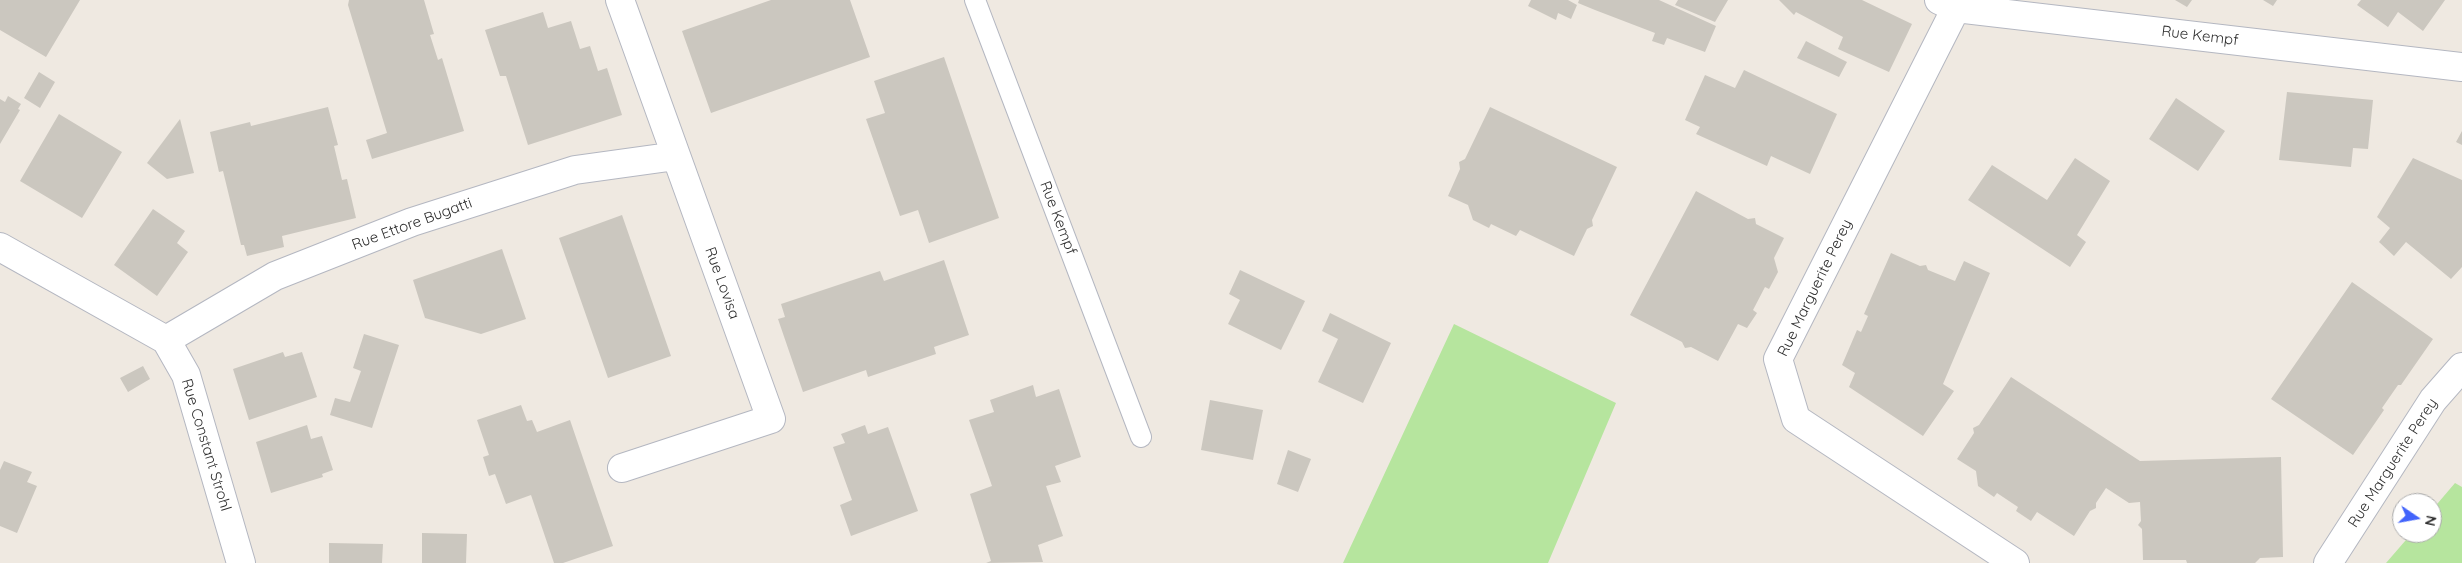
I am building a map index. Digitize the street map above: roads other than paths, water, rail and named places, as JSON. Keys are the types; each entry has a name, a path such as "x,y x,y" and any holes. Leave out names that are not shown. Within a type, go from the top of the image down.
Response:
{"street":[{"name":"Rue Lovisa","path":"620,0 771,419 622,468"},
{"name":"Rue Kempf","path":"1947,4 2462,67"},
{"name":"Rue Marguerite Perey","path":"1947,4 1778,360 1796,419 2015,563"},
{"name":"Rue Ettore Bugatti","path":"166,340 275,276 412,222 575,170 676,156"},
{"path":"0,246 166,340"},
{"name":"Rue Constant Strohl","path":"166,340 186,375 241,563"},
{"name":"Rue Marguerite Perey","path":"2328,563 2433,400 2462,367"}],"lane":[{"name":"Rue Kempf","path":"975,0 1141,437"}]}
